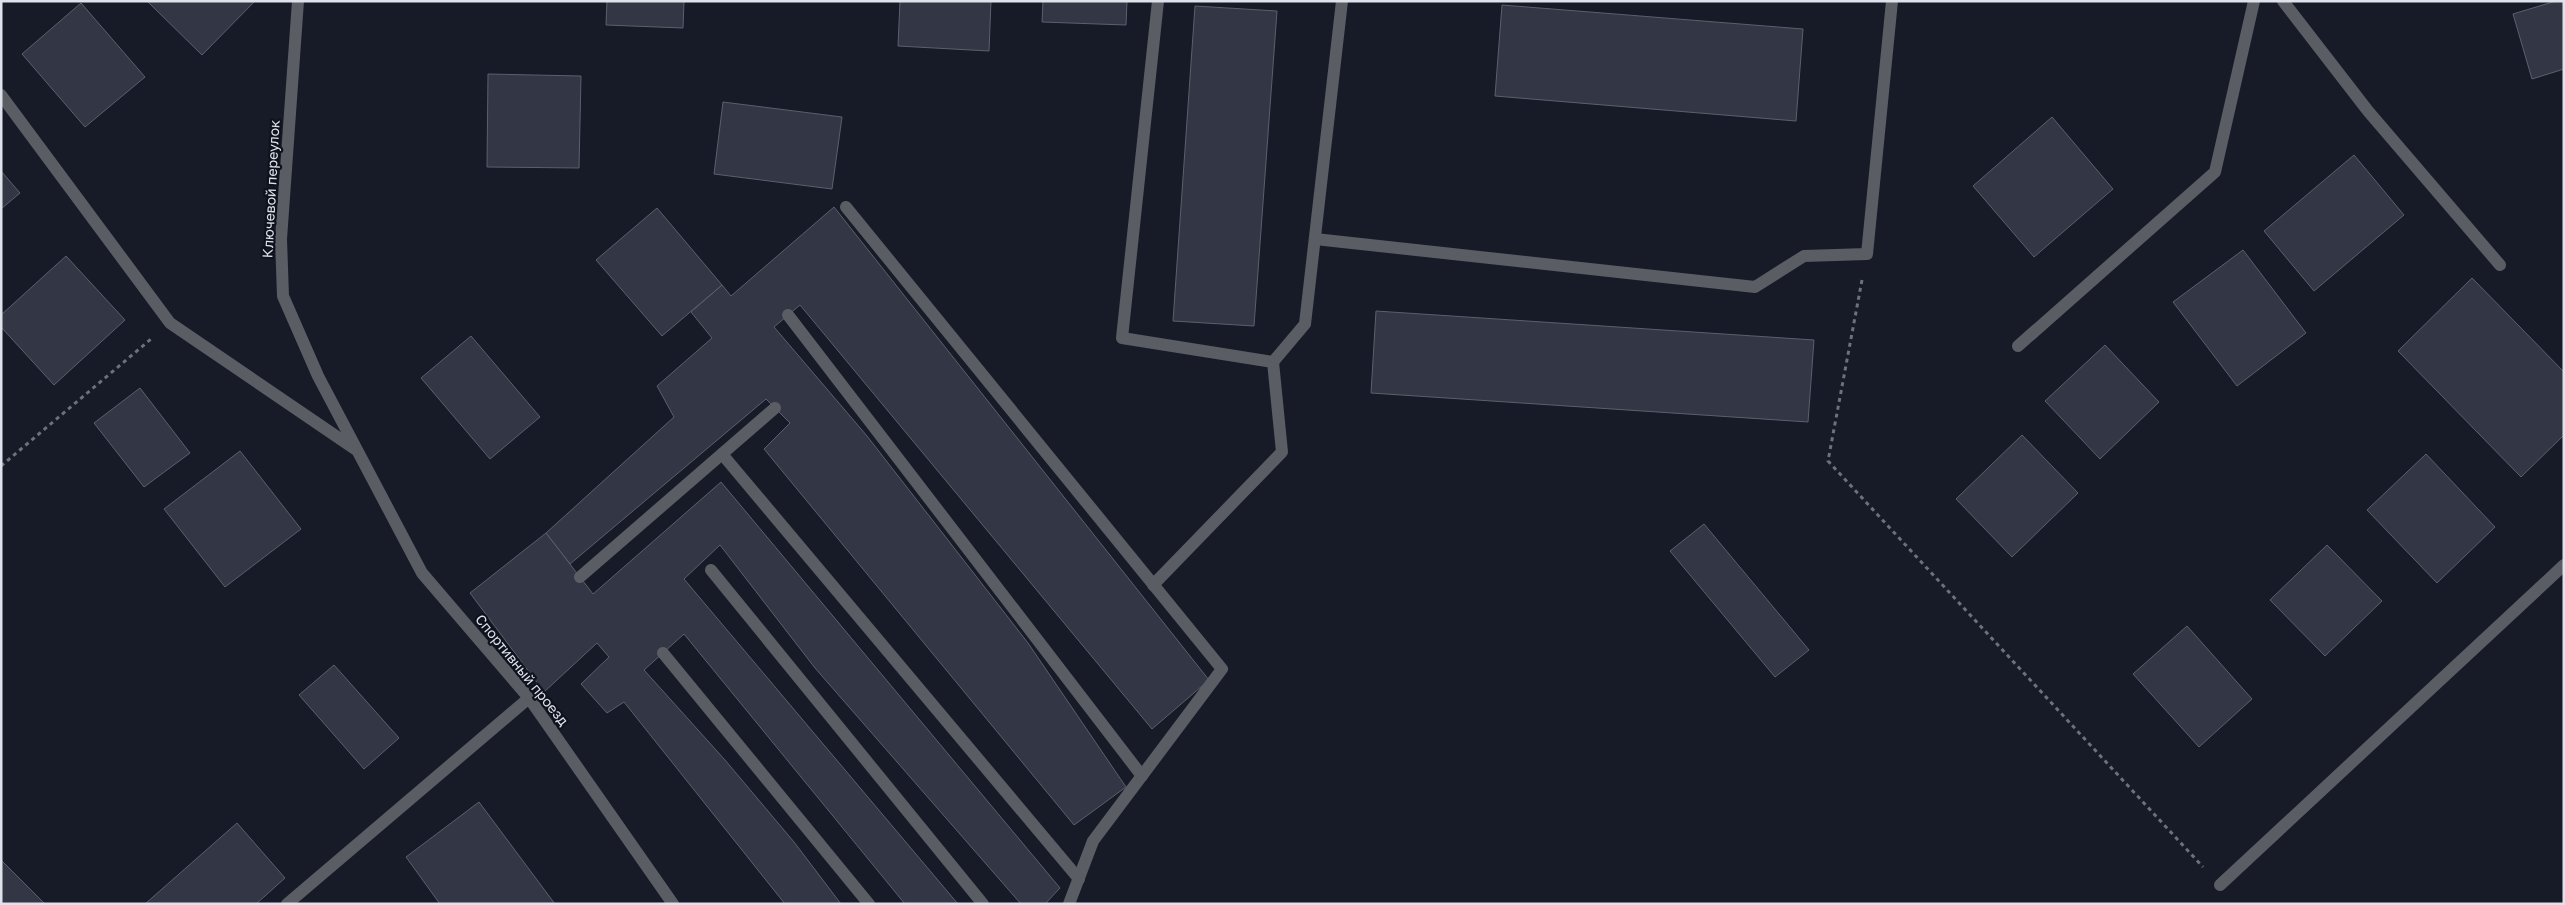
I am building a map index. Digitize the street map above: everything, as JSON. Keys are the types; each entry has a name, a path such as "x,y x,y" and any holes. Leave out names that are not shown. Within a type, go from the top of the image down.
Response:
{"street":[{"name":"Ключевой переулок","path":"298,1 281,239 283,296 318,376 357,451"},
{"path":"1158,1 1122,338 1272,362"},
{"path":"1153,585 1282,452 1272,362 1305,324 1342,1"},
{"path":"1315,239 1755,288 1804,256 1867,254 1892,1"},
{"path":"2018,346 2215,172 2254,1"},
{"path":"2283,1 2368,111 2500,265"},
{"path":"1,95 170,323 357,451"},
{"path":"846,207 1222,669 1093,841 1069,904"},
{"path":"788,315 1142,776"},
{"path":"580,577 775,408"},
{"name":"Спортивный проезд","path":"357,451 422,573 530,698 674,904"},
{"path":"722,454 1078,879"},
{"path":"2220,885 2564,565"},
{"path":"712,570 983,904"},
{"path":"663,653 869,904"},
{"path":"287,904 530,698"}],"path":[{"path":"1867,254 1828,461 2220,885"},
{"path":"1,466 170,323"}],"building":[{"path":"147,1 255,1 202,55"},
{"path":"607,1 684,1 683,28 606,25"},
{"path":"900,1 991,1 989,51 898,46"},
{"path":"1043,1 1127,1 1126,25 1042,22"},
{"path":"2556,1 2564,1 2564,69 2532,79 2513,14"},
{"path":"81,3 145,77 85,127 22,54"},
{"path":"1502,5 1803,29 1796,121 1495,96"},
{"path":"1195,6 1277,11 1254,326 1173,321"},
{"path":"488,74 581,76 579,168 487,167"},
{"path":"723,102 842,117 832,189 714,174"},
{"path":"2052,117 2113,189 2034,257 1973,186"},
{"path":"2354,155 2404,215 2314,291 2264,231"},
{"path":"1,171 20,193 1,209"},
{"path":"834,207 1209,680 1152,729 800,305 774,327 867,436 1028,643 1126,787 1074,825 764,449 790,423 766,399 570,564 546,533 674,417 657,386 712,338 691,312 722,285 731,296"},
{"path":"657,208 722,285 662,336 596,260"},
{"path":"2243,250 2306,333 2237,386 2173,302"},
{"path":"66,256 125,320 54,385 1,327 1,315"},
{"path":"2472,278 2564,372 2564,435 2521,477 2398,351"},
{"path":"1376,311 1814,340 1808,422 1371,393"},
{"path":"471,336 540,417 490,459 421,378"},
{"path":"2105,345 2159,402 2100,459 2045,401"},
{"path":"140,388 190,453 144,487 94,423"},
{"path":"2022,435 2078,493 2012,557 1956,499"},
{"path":"240,451 301,529 225,587 164,509"},
{"path":"2426,454 2495,527 2437,583 2367,510"},
{"path":"721,482 1060,888 1045,904 1021,904 815,668 720,545 684,579 958,904 905,904 684,634 644,670 725,760 794,842 841,904 785,904 624,702 607,713 581,684 609,657 597,643 544,692 470,593 546,533 593,594"},
{"path":"1704,524 1809,650 1775,677 1670,551"},
{"path":"2327,545 2382,601 2325,656 2270,600"},
{"path":"2187,626 2252,699 2199,747 2133,674"},
{"path":"334,665 399,738 364,769 299,695"},
{"path":"479,802 555,904 440,904 406,857"},
{"path":"237,823 285,878 256,904 145,904"},
{"path":"1,860 45,904 1,904"}]}
